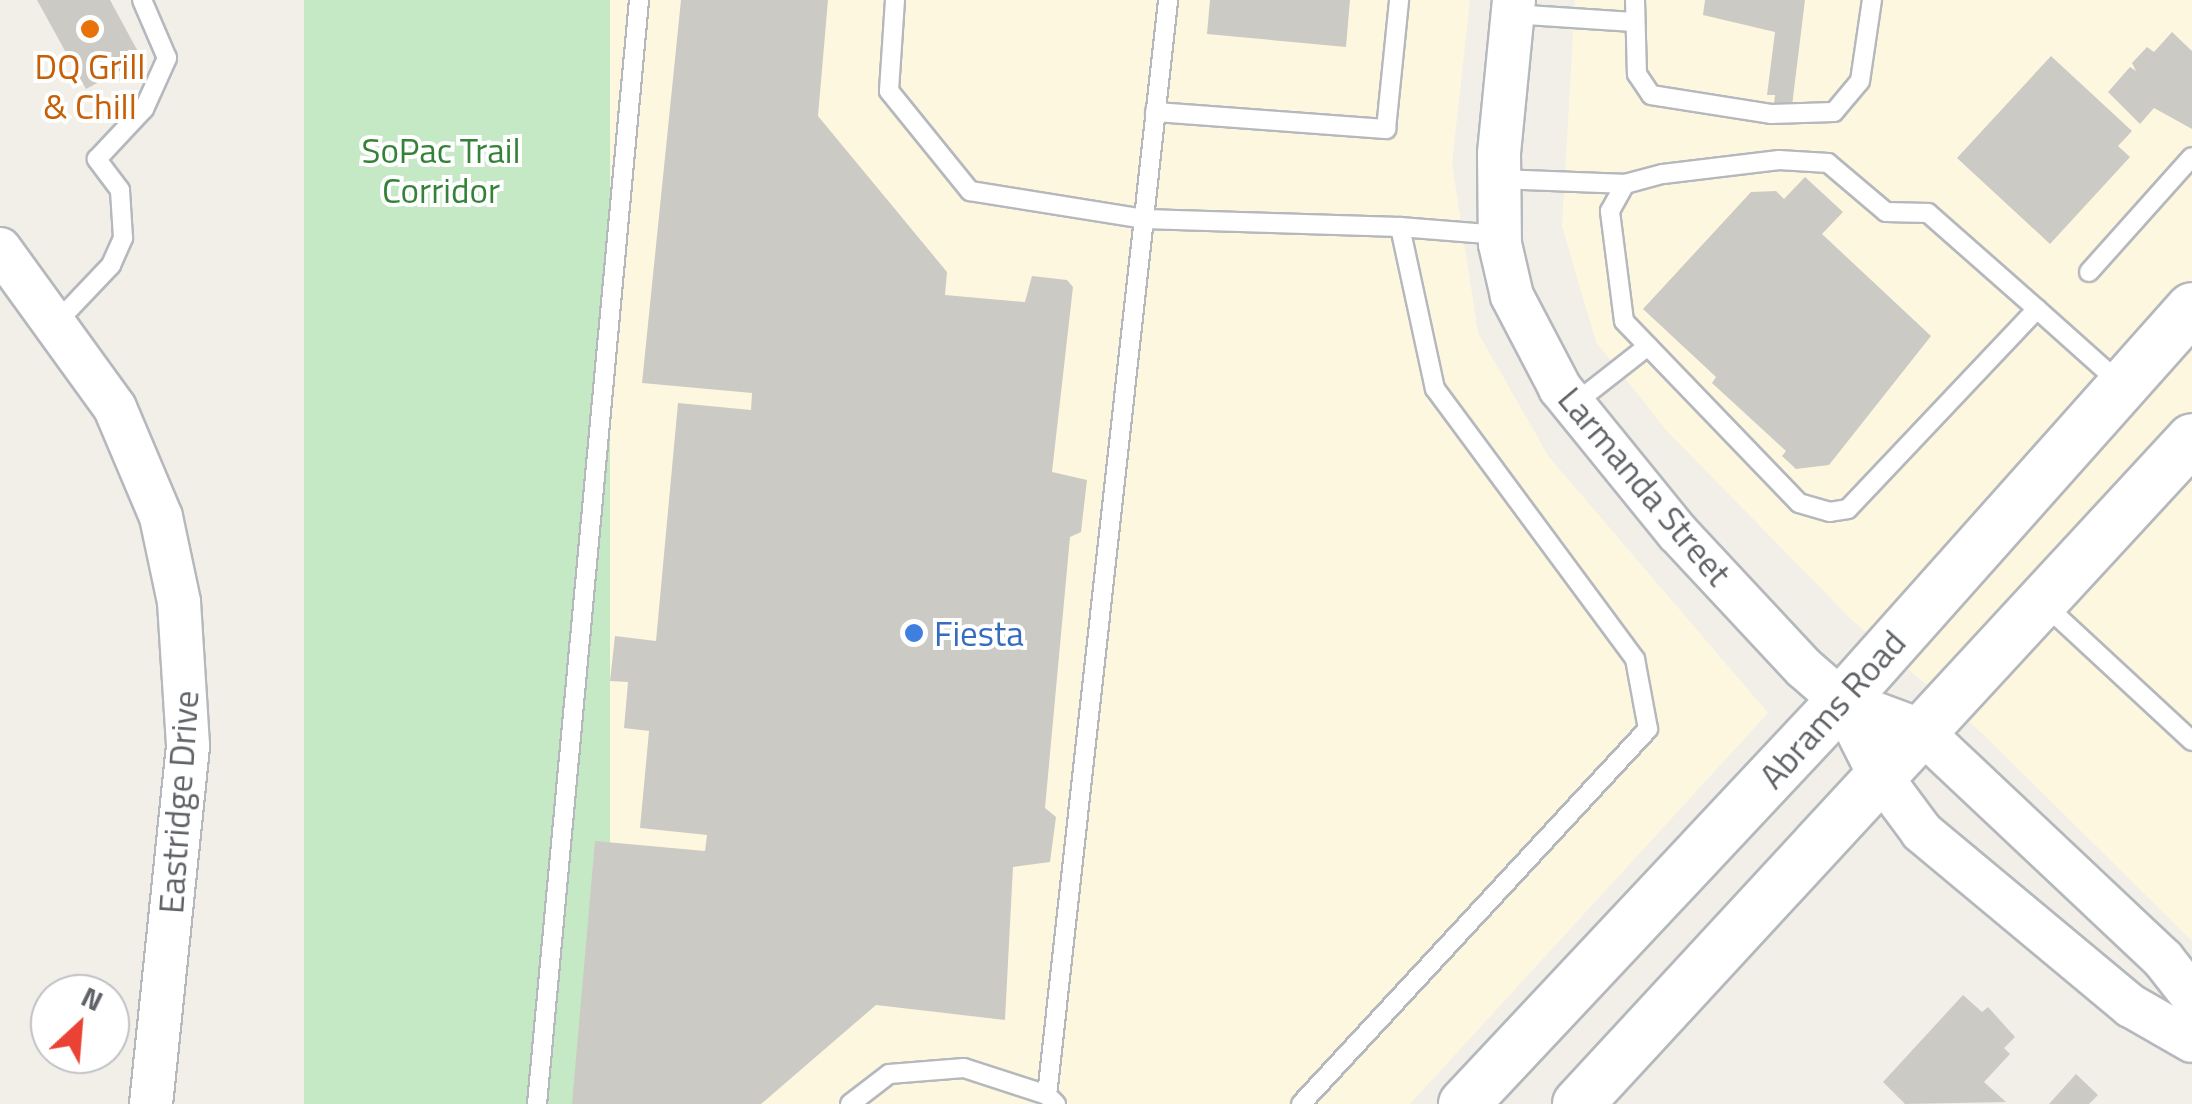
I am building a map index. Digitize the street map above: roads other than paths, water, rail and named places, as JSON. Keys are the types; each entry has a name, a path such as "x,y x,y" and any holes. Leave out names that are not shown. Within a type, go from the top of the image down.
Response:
{"main road":[{"name":"Abrams Road","path":"1464,1104 1842,701 2192,308"},
{"path":"1578,1104 2192,439"}],"street":[{"name":"Larmanda Street","path":"1513,7 1500,179 1500,235 1526,330 1572,406 1677,532 1842,701 1879,774 1922,832 2131,1006 2192,1041"},
{"name":"Eastridge Drive","path":"0,249 57,322 115,408 140,461 179,602 188,746 150,1104"},
{"name":"Larmanda Street","path":"1842,701 1920,730 2163,959 2192,996"}],"lane":[{"path":"57,322 111,266 123,238 120,190 97,160 144,109 167,58 142,0"},
{"path":"537,1104 639,0"},
{"path":"894,0 889,91 970,191 1144,219 1400,227 1500,235"},
{"path":"850,1104 890,1074 964,1068 1051,1100 1168,0"},
{"path":"1156,112 1386,129 1399,0"},
{"path":"1635,0 1632,22 1637,74 1652,95 1771,114 1834,112 1860,81 1872,0"},
{"path":"1513,7 1632,22"},
{"path":"2089,272 2192,156"},
{"path":"1500,179 1626,184 1779,160 1828,162 1886,212 1928,213 2122,385"},
{"path":"1626,184 1610,211 1624,321 1799,503 1830,512 1848,509 2038,310"},
{"path":"1301,1104 1648,729 1635,659 1434,389 1400,227"},
{"path":"1572,406 1648,346"},
{"path":"2043,602 2192,741"}],"place":[{"name":"DQ Grill & Chill","path":"90,29"},
{"name":"Fiesta","path":"914,633"}],"park label":[{"name":"SoPac Trail Corridor","path":"441,170"}]}
